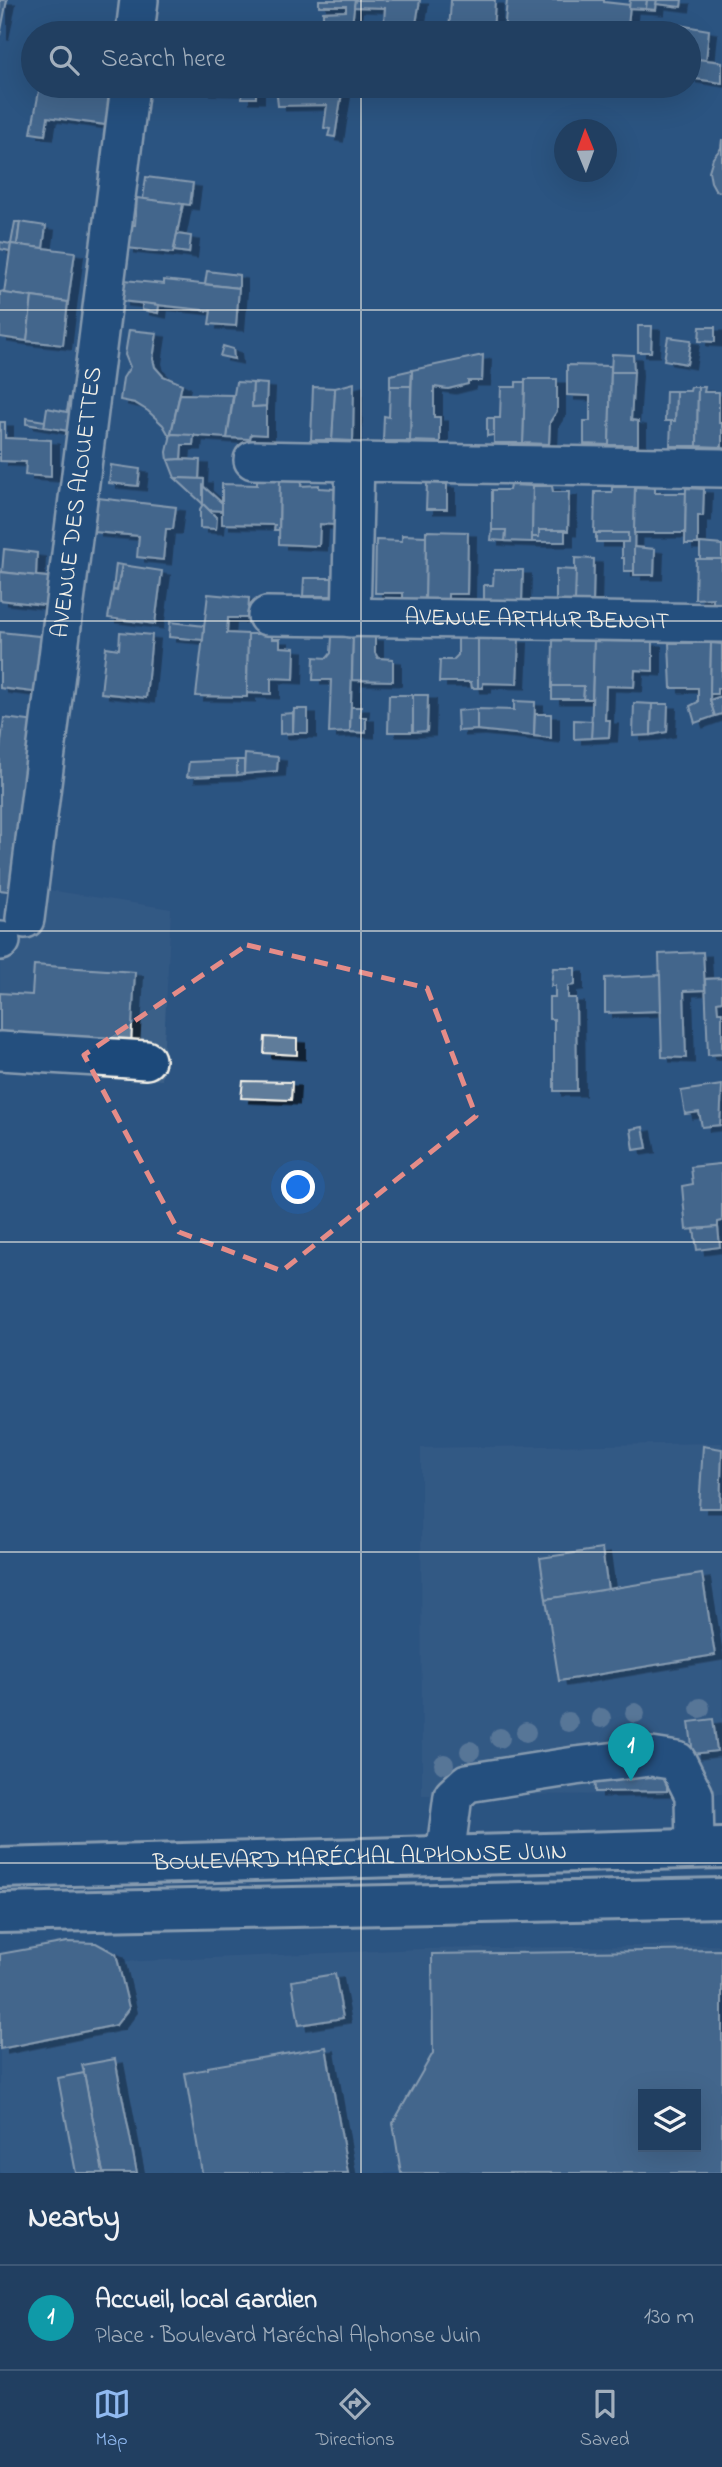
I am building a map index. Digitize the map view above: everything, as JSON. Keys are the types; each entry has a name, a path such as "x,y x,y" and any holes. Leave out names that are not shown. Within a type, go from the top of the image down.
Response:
{"main road":[{"name":"BOULEVARD MARÉCHAL ALPHONSE JUIN","path":"0,1868 708,1848"},
{"name":"BOULEVARD MARÉCHAL ALPHONSE JUIN","path":"0,1913 722,1898"}],"street":[{"path":"136,21 139,0"},
{"name":"AVENUE DES ALOUETTES","path":"9,934 128,98"},
{"path":"253,460 722,468"},
{"path":"351,618 355,461"},
{"name":"AVENUE ARTHUR BENOIT","path":"267,617 722,623"},
{"path":"0,1051 146,1060"},
{"path":"445,1856 453,1796 467,1783 651,1757 677,1761 694,1795 708,1848"}],"highlighted area":[{"path":"247,945 427,988 476,1116 282,1271 179,1232 84,1055"}],"shaded area":[{"path":"42,889 171,909 162,1080 0,1068 0,926 37,930"},
{"path":"722,1443 722,1794 422,1795 421,1448"},
{"path":"66,1940 96,1942 117,1952 121,1962 423,1949 722,1945 722,2173 0,2173 0,1952"}],"building":[{"path":"0,0 7,0 0,35"},
{"path":"319,0 355,0 352,21 323,20 323,12 346,11 346,6 319,6"},
{"path":"355,0 420,0 416,21 384,21 385,8 354,7"},
{"path":"451,0 495,0 494,21 450,21"},
{"path":"507,0 604,0 630,5 628,21 505,21"},
{"path":"630,0 647,0 646,9 629,8"},
{"path":"647,0 657,0 656,10 646,9"},
{"path":"657,0 682,0 681,7 656,4"},
{"path":"701,29 709,30 706,61 701,60"},
{"path":"701,59 722,62 722,83 701,80"},
{"path":"38,98 116,98 113,126 48,117 45,135 31,133"},
{"path":"277,98 341,98 335,137 328,136 330,129 324,128 327,105 278,106"},
{"path":"722,139 722,192 716,191 709,171 713,158 721,148"},
{"path":"146,177 193,183 190,205 143,199"},
{"path":"137,198 183,204 173,253 127,248 128,225 135,225"},
{"path":"15,222 20,222 17,245 11,244"},
{"path":"20,222 46,226 43,248 17,245"},
{"path":"177,234 191,236 189,253 174,251"},
{"path":"0,242 11,244 10,251 0,249"},
{"path":"11,244 75,252 68,302 4,293"},
{"path":"207,271 239,275 239,288 205,284"},
{"path":"124,280 164,284 164,280 239,288 236,326 209,324 211,311 121,301"},
{"path":"0,292 32,297 27,341 0,337"},
{"path":"32,297 68,302 63,345 27,341"},
{"path":"142,303 159,305 158,313 142,310"},
{"path":"638,326 652,326 651,352 638,352"},
{"path":"700,327 715,327 715,342 699,341"},
{"path":"129,330 157,333 153,359 155,367 163,376 182,384 170,437 163,425 148,411 135,403 120,400 123,378 130,367 125,355"},
{"path":"668,337 691,340 687,364 664,360"},
{"path":"223,346 233,349 234,359 220,356"},
{"path":"612,354 633,355 634,372 611,372"},
{"path":"483,355 482,381 468,381 468,384 448,389 434,387 434,417 440,417 440,442 410,441 412,370"},
{"path":"567,365 611,366 609,445 584,444 584,421 590,421 590,396 567,395"},
{"path":"412,370 411,386 390,386 390,375"},
{"path":"611,372 634,372 631,420 638,421 638,445 609,445"},
{"path":"525,379 557,379 557,411 550,422 549,444 523,443"},
{"path":"236,382 253,383 252,407 266,406 266,435 251,434 250,439 227,438"},
{"path":"516,382 525,382 523,443 494,443 494,418 500,418 501,387 516,387"},
{"path":"253,383 267,384 266,406 252,407"},
{"path":"354,383 353,441 332,440 335,388"},
{"path":"390,386 411,386 410,441 383,441 384,416 389,417"},
{"path":"313,387 335,388 332,440 311,440"},
{"path":"691,387 698,387 697,446 670,446 671,421 675,421 676,391 690,391"},
{"path":"698,387 705,387 704,392 719,392 722,447 697,446"},
{"path":"666,391 676,391 675,421 665,421"},
{"path":"180,394 233,395 227,438 171,434"},
{"path":"69,398 79,400 75,432 44,427 47,408 67,412"},
{"path":"26,418 45,421 44,427 26,424"},
{"path":"487,418 494,418 494,435 487,436"},
{"path":"0,422 5,422 5,438 51,440 51,477 25,475 26,462 0,461"},
{"path":"171,434 194,435 193,445 182,445 181,459 168,460"},
{"path":"168,460 200,460 199,479 175,478"},
{"path":"111,465 140,469 138,486 109,483"},
{"path":"175,478 204,479 203,504"},
{"path":"257,480 280,480 279,530 274,530 275,525 222,524 222,484 257,485"},
{"path":"280,480 302,481 301,486 319,485 319,488 335,489 334,525 320,524 319,546 279,544"},
{"path":"427,483 447,484 447,509 426,509"},
{"path":"510,485 533,486 532,542 505,541 506,530 492,530 492,490 509,490"},
{"path":"203,486 222,503 222,511 209,510 203,504"},
{"path":"533,486 552,486 553,492 569,492 568,531 539,530 539,537 532,537"},
{"path":"612,487 635,487 634,571 624,571 622,542 628,542 628,533 594,533 595,492 612,492"},
{"path":"635,487 655,488 655,493 686,493 685,533 634,533"},
{"path":"686,488 704,489 703,516 698,516 698,544 685,544"},
{"path":"98,498 176,507 173,529 166,529 163,560 137,557 139,536 94,532"},
{"path":"203,504 217,518 216,529 200,528 200,509"},
{"path":"492,530 506,530 505,541 491,540"},
{"path":"539,530 565,530 565,542 532,542 532,537 539,537"},
{"path":"426,531 468,532 467,594 448,594 448,600 425,599"},
{"path":"596,533 628,533 628,542 596,542"},
{"path":"402,535 426,536 425,599 403,599 403,593 375,593 376,540 402,541"},
{"path":"700,543 722,545 722,559 700,559"},
{"path":"634,547 655,549 654,575 634,575"},
{"path":"4,549 37,553 36,576 2,572"},
{"path":"575,558 594,559 593,602 575,602"},
{"path":"696,559 722,559 722,605 713,605 713,598 695,599"},
{"path":"116,564 122,565 117,591 113,590"},
{"path":"122,565 162,571 155,624 108,618 113,590 117,591"},
{"path":"556,569 576,570 575,602 556,602"},
{"path":"494,570 523,570 522,601 484,600 484,585 493,585"},
{"path":"0,572 56,578 52,606 0,600"},
{"path":"304,578 333,578 333,596 303,596"},
{"path":"208,594 249,598 248,618 228,618 227,633 248,634 247,697 196,696"},
{"path":"170,622 204,626 203,640 169,637"},
{"path":"0,632 48,637 41,693 0,688"},
{"path":"120,632 152,635 146,698 101,693 106,647 119,649"},
{"path":"248,634 272,634 272,639 280,639 280,647 295,648 294,679 271,678 271,694 247,693"},
{"path":"332,636 353,636 350,732 329,733 331,680 313,680 314,657 327,658 331,653"},
{"path":"353,636 375,637 375,653 378,658 393,659 393,681 352,680"},
{"path":"458,638 478,638 478,688 472,688 471,682 439,682 440,660 453,660 458,655"},
{"path":"478,638 519,639 517,684 483,683 483,688 478,688"},
{"path":"553,640 594,641 592,699 583,699 584,686 552,686"},
{"path":"594,641 653,642 653,671 635,670 634,687 606,686 605,720 610,720 609,737 591,738"},
{"path":"669,643 711,643 710,700 715,716 695,723 690,706 698,702 698,688 671,688"},
{"path":"711,643 722,644 722,689 717,688 717,694 710,694"},
{"path":"552,686 584,686 583,699 552,699"},
{"path":"389,695 413,695 413,732 388,732"},
{"path":"413,695 428,695 427,731 413,732"},
{"path":"722,696 722,714 715,716 710,700"},
{"path":"514,701 535,702 534,736 477,730 477,709 514,710"},
{"path":"634,703 652,704 651,735 633,736"},
{"path":"652,704 668,704 667,732 651,735"},
{"path":"351,707 361,707 360,717 366,717 366,733 350,732"},
{"path":"294,709 308,709 308,733 293,733"},
{"path":"477,709 477,730 458,731 457,711"},
{"path":"293,713 293,733 280,734 280,714"},
{"path":"535,714 551,714 551,738 534,736"},
{"path":"4,718 37,722 15,892 0,890 0,750"},
{"path":"574,720 592,721 591,738 574,739"},
{"path":"245,754 278,757 277,771 244,774"},
{"path":"237,760 244,760 244,774 237,775"},
{"path":"237,760 237,775 187,777 189,762"},
{"path":"703,952 705,990 684,991 686,1058 662,1057 659,954"},
{"path":"34,965 135,972 131,1044 0,1034 0,993 32,995"},
{"path":"553,968 575,968 575,985 568,986 568,998 576,998 577,1091 554,1091 554,1019 549,1019 549,997 555,997 555,986 551,986"},
{"path":"660,975 661,1011 605,1013 605,978"},
{"path":"722,978 722,1001 717,1002 718,1012 722,1012 722,1054 708,1055 705,979"},
{"path":"265,1037 297,1039 297,1055 264,1053"},
{"path":"243,1081 292,1082 291,1100 241,1098"},
{"path":"722,1085 720,1125 702,1127 699,1112 685,1114 681,1091"},
{"path":"643,1127 647,1148 634,1150 631,1129"},
{"path":"722,1164 722,1221 718,1222 718,1227 686,1230 682,1186 693,1184 691,1167"},
{"path":"718,1227 720,1247 697,1250 694,1229"},
{"path":"703,1446 722,1449 720,1508 699,1508"},
{"path":"602,1549 608,1590 546,1599 540,1558"},
{"path":"702,1574 715,1655 559,1681 546,1599"},
{"path":"713,1719 717,1751 693,1754 689,1722"},
{"path":"667,1769 667,1791 595,1792 594,1771"},
{"path":"67,1942 96,1943 116,1954 129,2008 116,2025 0,2049 0,1954"},
{"path":"722,1950 722,2173 401,2173 393,2123 433,2053 432,1954"},
{"path":"335,1974 343,2018 299,2025 292,1981"},
{"path":"326,2047 348,2173 202,2173 185,2073"},
{"path":"115,2059 137,2173 103,2173 82,2065"},
{"path":"84,2073 103,2173 76,2173 58,2078"}],"place":[{"name":"Accueil, local Gardien","path":"631,1781"}]}
